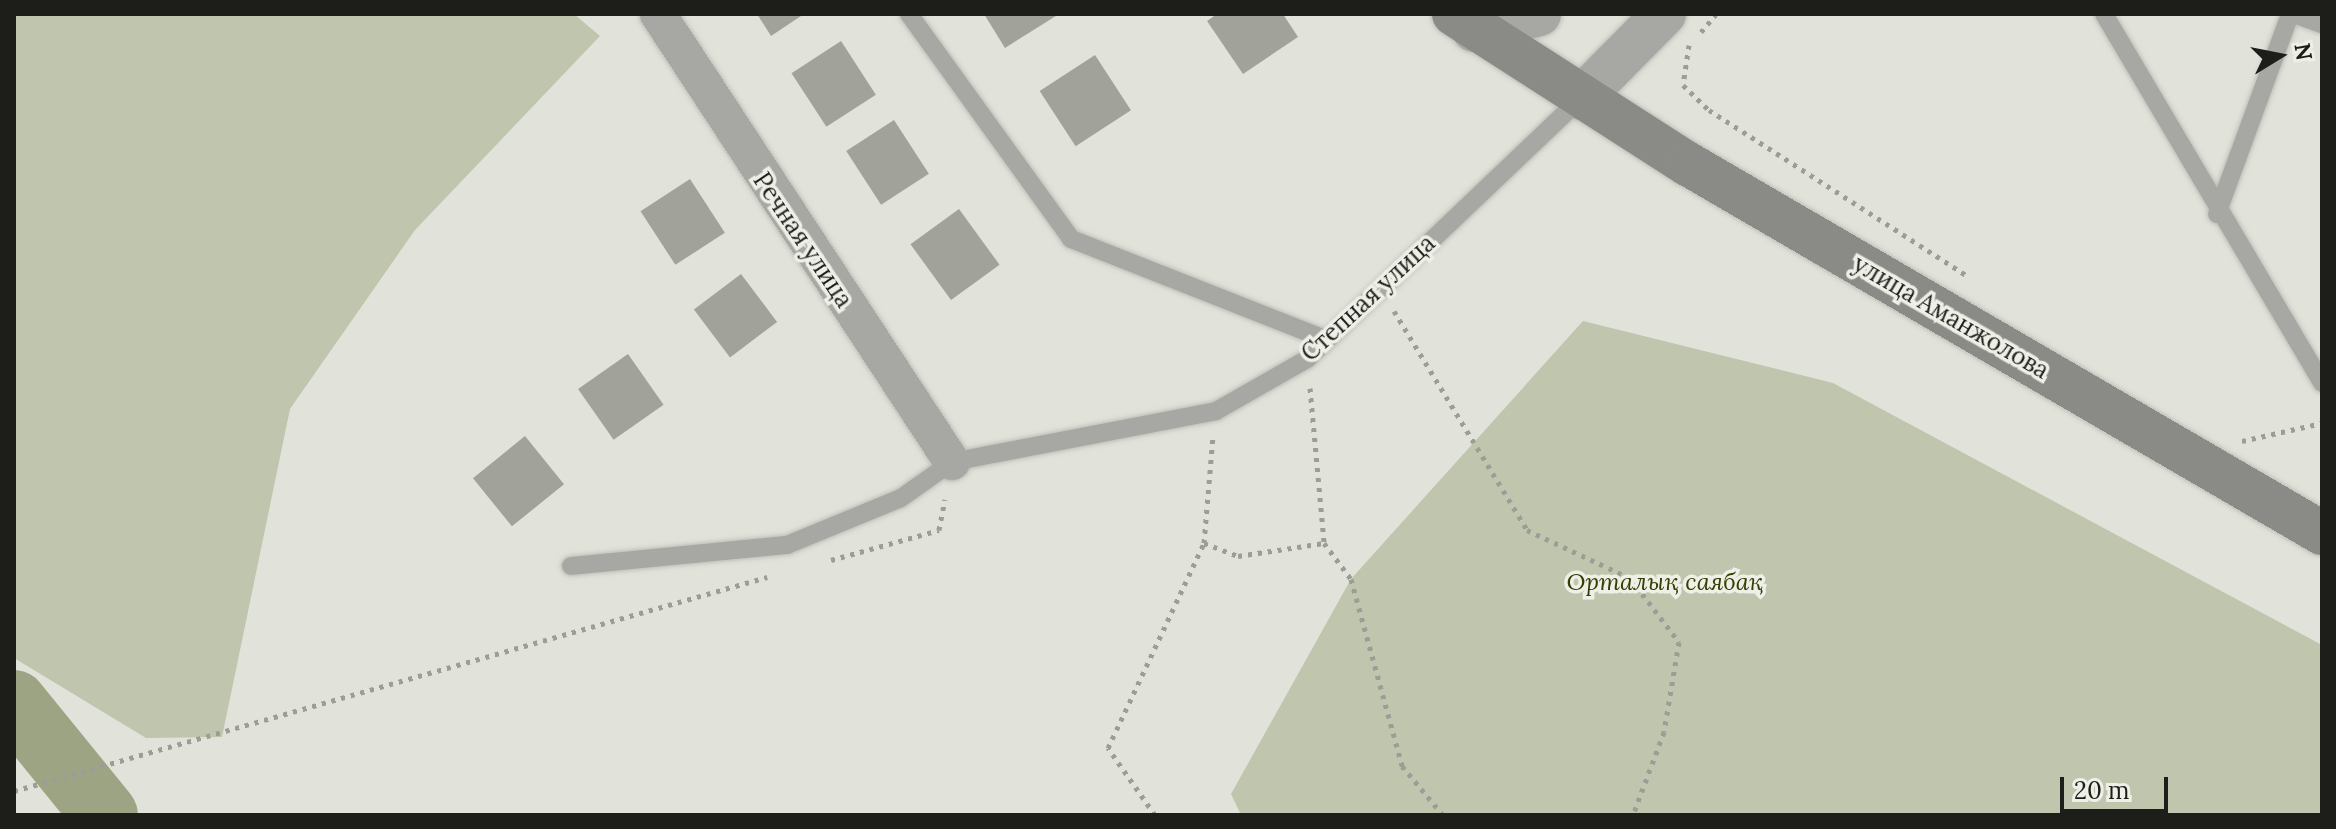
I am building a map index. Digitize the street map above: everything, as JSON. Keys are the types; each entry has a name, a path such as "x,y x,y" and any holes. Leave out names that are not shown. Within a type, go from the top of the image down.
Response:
{"main road":[{"name":"улица Аманжолова","path":"1464,22 1581,98 2322,533"}],"street":[{"name":"Речная улица","path":"658,14 952,462"},
{"path":"1464,22 1539,14"},
{"name":"Степная улица","path":"1581,98 1664,14"}],"lane":[{"path":"909,14 1071,239 1327,340"},
{"path":"2104,14 2217,214 2322,383"},
{"path":"2217,214 2292,14 2322,24"},
{"name":"Степная улица","path":"952,462 1216,411 1307,359 1581,98"},
{"path":"571,566 787,545 901,498 952,462"}],"path":[{"path":"1716,14 1689,45 1683,85 1709,110 1975,281"},
{"path":"1382,288 1527,530 1630,578 1679,642 1664,732 1633,815"},
{"path":"1307,359 1324,543 1351,579 1402,766 1443,815"},
{"path":"1155,815 1108,748 1204,543 1216,411"},
{"path":"2228,444 2322,423"},
{"path":"818,563 939,530 952,462"},
{"path":"1204,543 1238,556 1324,543"},
{"path":"14,791 773,575"}],"green space":[{"path":"14,14 574,14 600,36 415,230 290,409 222,737 146,738 14,658"},
{"name":"Орталық саябақ","path":"1583,321 1833,383 2322,645 2322,815 1241,815 1231,794 1351,579"}],"building":[{"path":"757,14 804,14 771,36"},
{"path":"984,14 1059,14 1005,48"},
{"path":"1217,14 1283,14 1298,37 1243,74 1207,21"},
{"path":"841,41 876,95 826,127 792,73"},
{"path":"1095,55 1131,110 1076,146 1040,91"},
{"path":"894,120 929,174 881,205 846,151"},
{"path":"690,179 725,233 675,265 641,211"},
{"path":"959,209 1000,265 951,300 910,244"},
{"path":"741,274 777,322 730,357 694,310"},
{"path":"628,354 664,405 614,440 578,389"},
{"path":"525,436 564,484 512,526 473,478"}],"waterway":[{"path":"14,703 105,815"}]}
